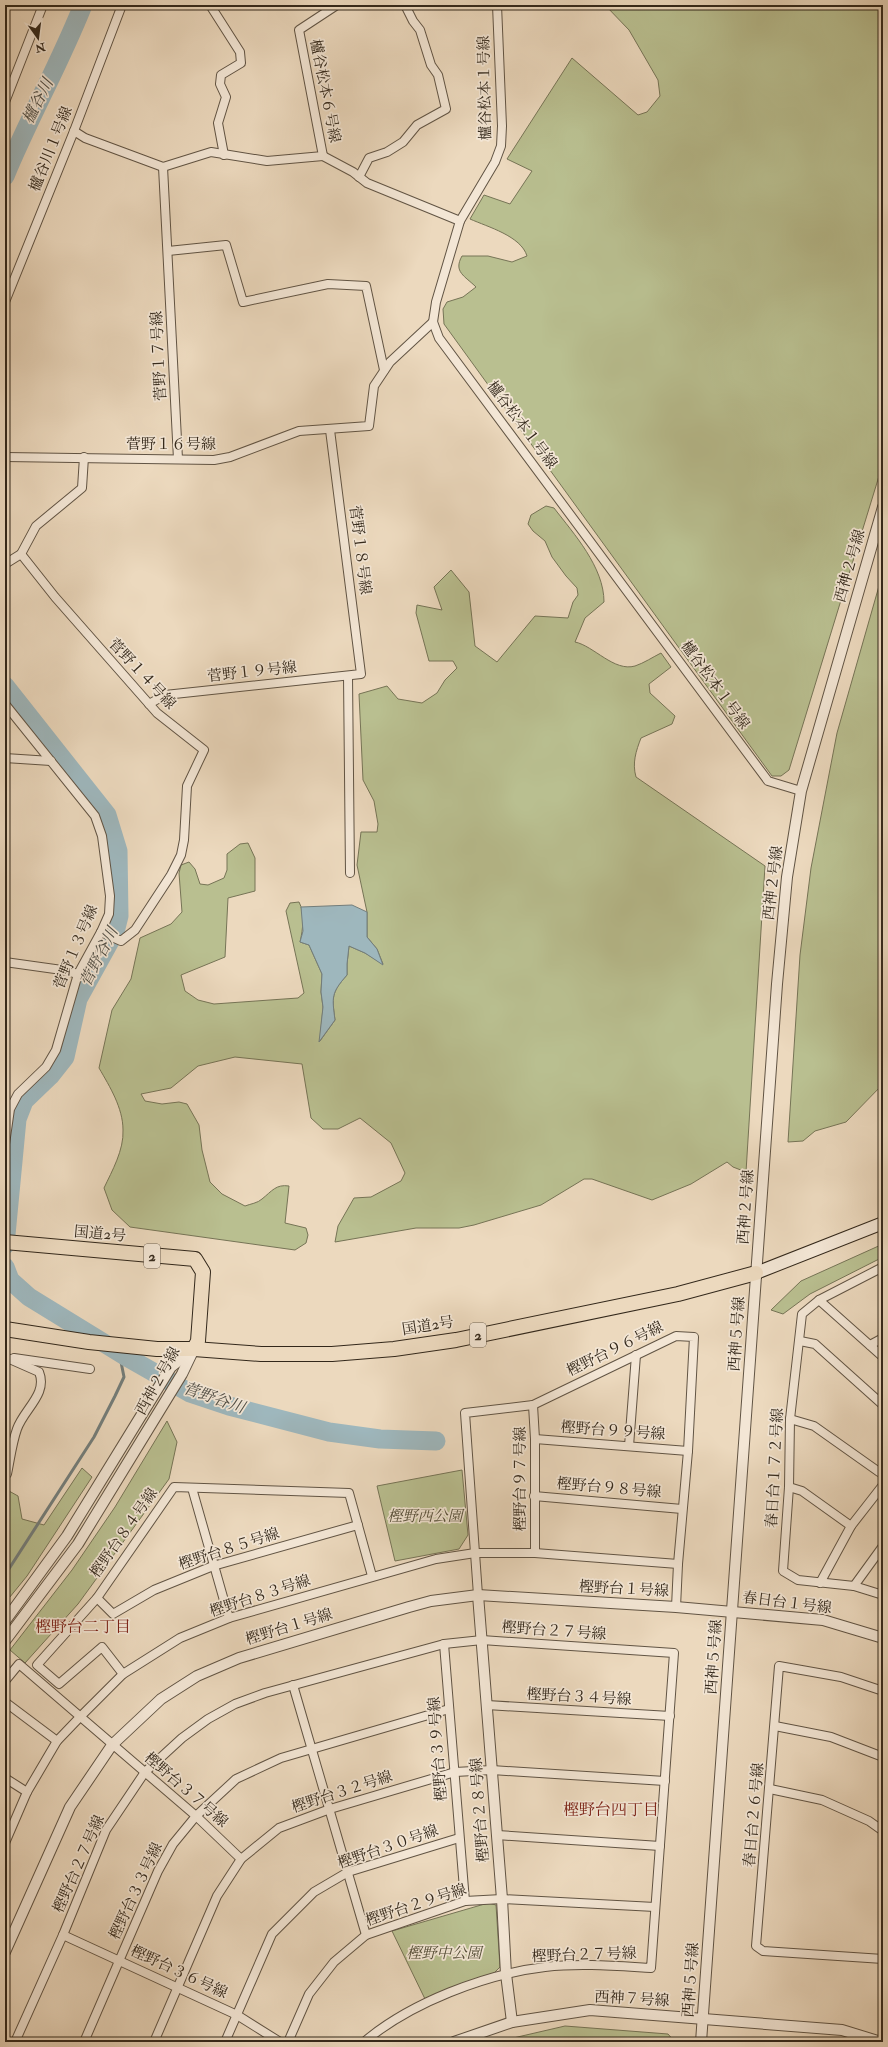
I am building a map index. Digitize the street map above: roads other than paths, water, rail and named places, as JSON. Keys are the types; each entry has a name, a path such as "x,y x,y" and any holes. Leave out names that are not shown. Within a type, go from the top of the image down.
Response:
{"highway":[{"name":"国道2号","path":"11,1243 195,1259 203,1272 198,1341 194,1349"},
{"name":"国道2号","path":"5,1329 63,1338 157,1349 194,1349 261,1354 332,1354 394,1349 456,1340 670,1296 756,1274"}],"main road":[{"path":"756,1274 883,1223"}],"street":[{"path":"5,102 43,5"},
{"name":"櫨谷川１号線","path":"5,302 74,131 122,5"},
{"path":"210,5 240,52 241,63 221,75 220,84 226,97 218,123 224,155"},
{"name":"櫨谷松本６号線","path":"323,156 299,30 337,5"},
{"path":"359,177 369,158 387,152 398,146 417,124 446,109 438,75 431,65 420,30 413,21 406,5"},
{"name":"櫨谷松本１号線","path":"497,5 502,126 500,146 495,162 460,221 436,302 433,322 439,338 768,781 801,791"},
{"path":"74,131 85,138 163,167 211,152 267,161 323,156 367,182 460,221"},
{"name":"菅野１７号線","path":"163,167 178,459"},
{"path":"168,252 226,244 243,302 328,284 366,286 384,370"},
{"path":"384,370 433,322"},
{"name":"菅野１６号線","path":"5,457 214,460 230,457 300,432 369,426 374,386 384,370"},
{"name":"菅野１８号線","path":"330,430 361,674"},
{"path":"5,564 21,554 36,526 82,488 84,457"},
{"name":"西神２号線","path":"756,1274 787,877 801,791 883,507"},
{"name":"菅野１４号線","path":"21,554 55,597 157,713 204,750 187,786 184,840 181,855 171,875 135,930 121,941 101,932"},
{"name":"菅野１９号線","path":"149,704 165,695 361,674"},
{"path":"348,676 350,873"},
{"name":"菅野１３号線","path":"5,704 95,816 102,836 110,896 109,914 78,974 56,1050 46,1066 18,1094 10,1109 5,1144"},
{"path":"5,758 51,761"},
{"path":"5,962 62,970 78,974"},
{"name":"春日台１７２号線","path":"883,1266 819,1300 802,1314 790,1420 789,1487 783,1571 798,1580 854,1586 883,1595"},
{"name":"西神５号線","path":"701,2042 704,2018 756,1274"},
{"path":"819,1300 883,1357"},
{"name":"樫野台９６号線","path":"478,1596 465,1413 533,1405 676,1336 694,1337 688,1451 682,1509 676,1607"},
{"path":"870,1344 883,1338"},
{"path":"800,1341 815,1344 883,1405"},
{"name":"西神２号線","path":"5,1621 67,1536 171,1367 194,1349"},
{"name":"西神２号線","path":"5,1641 78,1544 182,1374 194,1349"},
{"path":"629,1446 636,1355"},
{"path":"5,1356 90,1369"},
{"path":"5,1356 40,1372 43,1380 41,1389 17,1428 7,1474"},
{"name":"樫野台９７号線","path":"533,1405 535,1439 535,1553"},
{"path":"790,1420 814,1426 879,1472"},
{"name":"樫野台９９号線","path":"535,1439 688,1451"},
{"path":"820,1583 850,1526 883,1485"},
{"name":"樫野台８４号線","path":"123,1674 102,1647 59,1684 37,1665 97,1598 174,1487 349,1493 372,1576"},
{"path":"789,1487 802,1491 850,1526"},
{"path":"192,1488 229,1618"},
{"name":"樫野台９８号線","path":"534,1496 682,1509"},
{"name":"樫野台８５号線","path":"97,1598 113,1614 154,1590 214,1566 358,1526"},
{"path":"854,1586 883,1546"},
{"path":"475,1553 535,1553 678,1564"},
{"name":"樫野台８３号線","path":"5,1843 27,1792 57,1741 123,1674 180,1638 229,1618 372,1576 436,1559 475,1553"},
{"name":"樫野台１号線","path":"5,1952 70,1807 112,1745 161,1699 197,1676 240,1658 431,1601 478,1596 732,1611"},
{"name":"樫野台２８号線","path":"478,1596 502,1899 506,1974 512,2022"},
{"name":"春日台１号線","path":"732,1611 823,1620 883,1638"},
{"name":"樫野台２７号線","path":"15,2042 63,1935 106,1830 145,1772 182,1738 208,1719 235,1704 293,1685 444,1644 482,1640 674,1653 651,1968 602,1965 552,1967 506,1974 424,2003 374,2034 364,2042"},
{"name":"樫野台３９号線","path":"444,1644 465,1901"},
{"name":"樫野台３７号線","path":"5,1681 18,1664 196,1816 241,1859"},
{"name":"春日台２６号線","path":"883,1691 841,1677 779,1666 756,1946 763,1951 883,1959"},
{"path":"293,1685 313,1748 366,1934"},
{"path":"5,1702 57,1741"},
{"name":"樫野台３４号線","path":"487,1705 670,1716"},
{"name":"樫野台３３号線","path":"84,2042 158,1871 173,1844 196,1816 236,1779 281,1758 450,1709"},
{"path":"775,1726 831,1737 883,1757"},
{"name":"樫野台３２号線","path":"154,2042 217,1896 241,1859 279,1828 330,1809 455,1772 492,1770 665,1781"},
{"path":"5,1778 27,1792"},
{"path":"770,1789 822,1800 869,1822 883,1831"},
{"path":"497,1835 660,1846"},
{"name":"樫野台３０号線","path":"225,2042 272,1934 314,1892 348,1872 459,1838"},
{"name":"樫野台２９号線","path":"288,2042 309,1994 334,1962 366,1934 465,1901 502,1899 656,1907"},
{"name":"樫野台３６号線","path":"63,1935 178,1986 237,2015 280,2042"},
{"name":"西神７号線","path":"454,2042 512,2022 590,2010 842,2030 881,2042"}],"water":[{"path":"352,905 367,912 367,937 377,949 383,965 365,953 349,946 347,975 335,991 333,1000 335,1020 319,1042 323,1007 321,992 322,974 309,945 300,942 303,931 301,907"}],"waterway":[{"name":"櫨谷川","path":"5,176 83,5"},
{"name":"菅野谷川","path":"5,686 107,815 118,851 119,916 115,932 78,999 65,1057 50,1076 24,1101 17,1119 5,1245"},
{"name":"菅野谷川","path":"5,1267 10,1280 29,1297 125,1356 190,1393 229,1406 329,1432 380,1439 436,1441"},
{"path":"5,1575 94,1437 115,1396 124,1377 119,1352"}],"district":[{"name":"樫野台二丁目","path":"83,1627"},
{"name":"樫野台四丁目","path":"611,1810"}],"park label":[{"name":"樫野西公園","path":"425,1516"},
{"name":"樫野中公園","path":"444,1953"}]}
